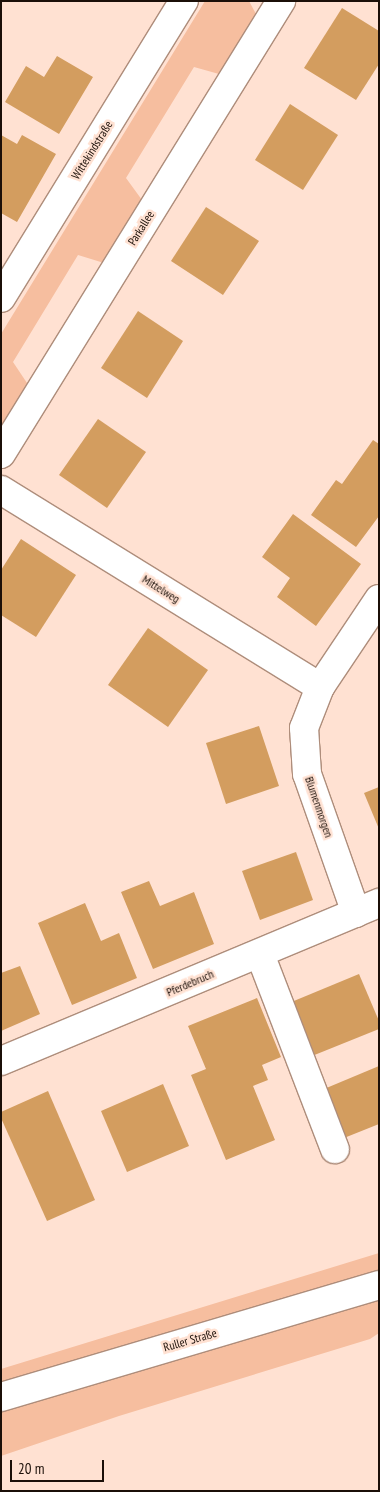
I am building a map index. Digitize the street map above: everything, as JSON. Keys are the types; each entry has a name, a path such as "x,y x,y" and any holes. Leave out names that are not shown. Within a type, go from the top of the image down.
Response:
{"street":[{"name":"Wittekindstraße","path":"1,298 184,1"},
{"name":"Parkallee","path":"1,454 281,1"},
{"name":"Mittelweg","path":"1,490 320,687"},
{"name":"Blumenmorgen","path":"367,908 307,774 304,728 320,687 379,599"},
{"name":"Pferdebruch","path":"1,1061 367,908"},
{"path":"260,954 334,1148"},
{"name":"Ruller Straße","path":"1,1397 379,1285"}],"shaded area":[{"path":"205,1 249,1 256,14 219,74 194,67 126,178 142,200 104,263 78,255 13,362 29,386 1,430 1,334"},
{"path":"379,1253 379,1333 370,1339 119,1416 1,1456 1,1369"}],"building":[{"path":"342,8 379,31 379,64 356,100 304,68"},
{"path":"57,56 93,77 59,134 5,102 26,66 44,77"},
{"path":"290,104 338,135 303,190 255,160"},
{"path":"1,135 17,144 22,135 56,154 17,222 1,213"},
{"path":"206,207 259,241 223,295 171,261"},
{"path":"138,311 183,341 147,398 101,368"},
{"path":"98,419 146,452 107,508 59,475"},
{"path":"373,440 379,444 379,516 356,547 311,515 336,480 342,484"},
{"path":"293,514 361,564 316,626 277,597 290,578 262,557"},
{"path":"21,539 76,575 36,637 1,615 1,570"},
{"path":"148,628 208,670 168,727 108,685"},
{"path":"259,726 279,786 226,804 206,743"},
{"path":"379,787 379,829 364,793"},
{"path":"296,852 313,900 260,920 242,871"},
{"path":"149,881 160,906 194,892 214,944 153,969 121,892"},
{"path":"85,903 101,941 119,933 137,978 72,1005 38,923"},
{"path":"20,966 40,1014 1,1031 1,973"},
{"path":"359,974 379,1021 379,1029 312,1056 289,1003"},
{"path":"257,998 281,1057 262,1065 268,1080 253,1086 275,1140 226,1160 191,1075 206,1069 188,1026"},
{"path":"379,1066 379,1124 344,1138 324,1089"},
{"path":"163,1084 189,1146 127,1172 101,1111"},
{"path":"48,1091 95,1200 47,1221 1,1118 1,1112"}]}
